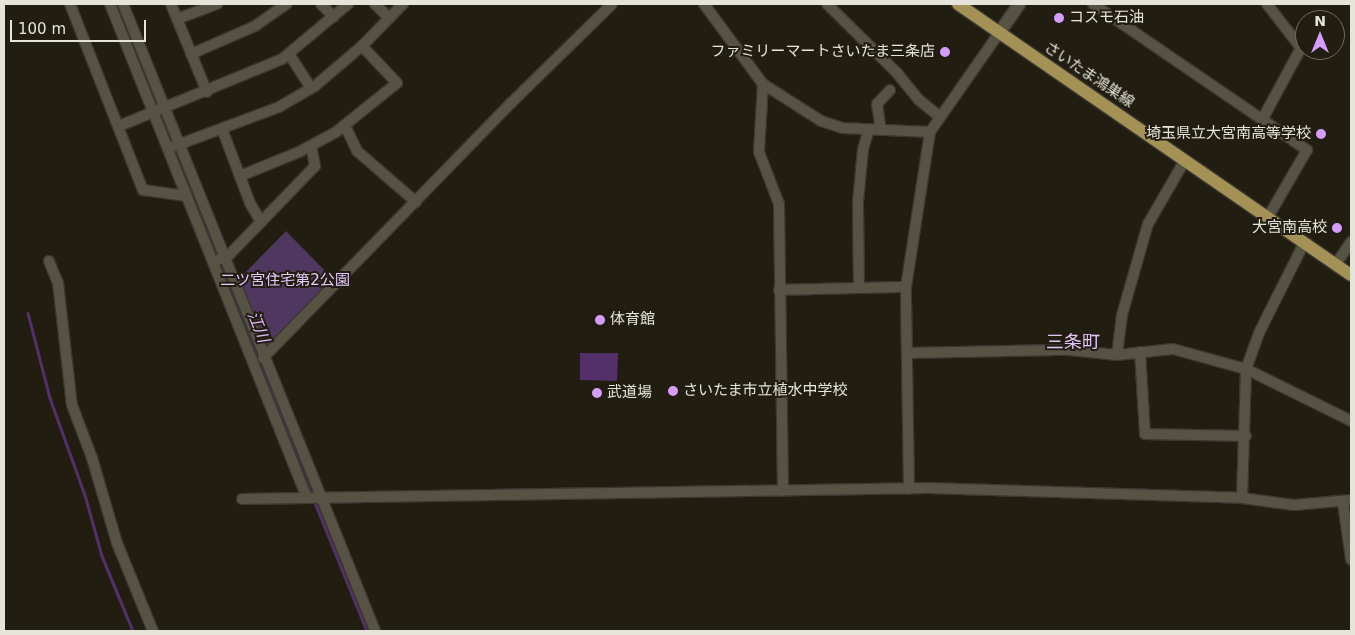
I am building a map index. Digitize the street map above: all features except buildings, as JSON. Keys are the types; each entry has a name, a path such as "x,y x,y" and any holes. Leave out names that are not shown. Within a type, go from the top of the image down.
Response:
{"main road":[{"name":"さいたま鴻巣線","path":"958,4 1351,275"}],"street":[{"path":"70,4 143,190 187,196"},
{"path":"110,4 174,147 314,498 375,631"},
{"path":"122,4 159,111"},
{"path":"171,4 206,92"},
{"path":"177,19 217,4"},
{"path":"191,54 255,26 287,4"},
{"path":"321,4 334,17"},
{"path":"119,126 206,92 289,54 348,4"},
{"path":"375,4 389,18"},
{"path":"174,147 279,107 311,88 362,46 403,4"},
{"path":"263,358 612,4"},
{"path":"704,4 762,84 821,121 842,128 930,132"},
{"path":"827,4 897,73 918,100 940,117"},
{"path":"909,489 906,287 930,132 1019,4"},
{"path":"1093,4 1307,150 1268,217"},
{"path":"1262,120 1301,48 1267,4"},
{"path":"240,176 311,146 345,126 397,83 362,46"},
{"path":"289,54 311,88"},
{"path":"762,84 759,152 778,204 783,491"},
{"path":"881,130 877,104 890,90"},
{"path":"345,126 358,151 416,202"},
{"path":"222,129 240,176 261,222"},
{"path":"859,288 858,202 863,148 869,129"},
{"path":"219,260 261,222 315,166 311,146"},
{"path":"174,147 187,196 219,260 263,358 314,498"},
{"path":"1117,355 1122,315 1148,224 1185,160"},
{"path":"1336,264 1351,242"},
{"path":"1242,498 1246,436 1246,369 1259,333 1304,243"},
{"path":"48,261 58,283 72,405 92,458 117,543 153,631"},
{"path":"779,290 906,287"},
{"path":"907,353 1070,350 1117,355 1173,349 1246,369 1351,421"},
{"path":"1140,352 1145,434 1246,436"},
{"path":"242,499 909,489 1072,490 1242,498 1294,505 1347,501 1351,559"}],"green space":[{"name":"二ツ宮住宅第2公園","path":"286,231 334,280 265,352 238,280"}],"shaded area":[{"path":"580,353 618,353 617,381 580,380"}],"waterway":[{"name":"江川","path":"117,4 158,107"},
{"name":"江川","path":"160,112 173,144"},
{"name":"江川","path":"175,149 218,258"},
{"name":"江川","path":"220,263 312,495"},
{"path":"28,313 50,398 85,495 102,556 133,631"},
{"name":"江川","path":"314,500 367,631"}],"place":[{"name":"コスモ石油","path":"1059,18"},
{"name":"ファミリーマートさいたま三条店","path":"945,52"},
{"name":"埼玉県立大宮南高等学校","path":"1321,134"},
{"name":"大宮南高校","path":"1337,228"},
{"name":"体育館","path":"600,320"},
{"name":"さいたま市立植水中学校","path":"673,391"},
{"name":"武道場","path":"597,393"}],"district":[{"name":"三条町","path":"1073,342"}]}
